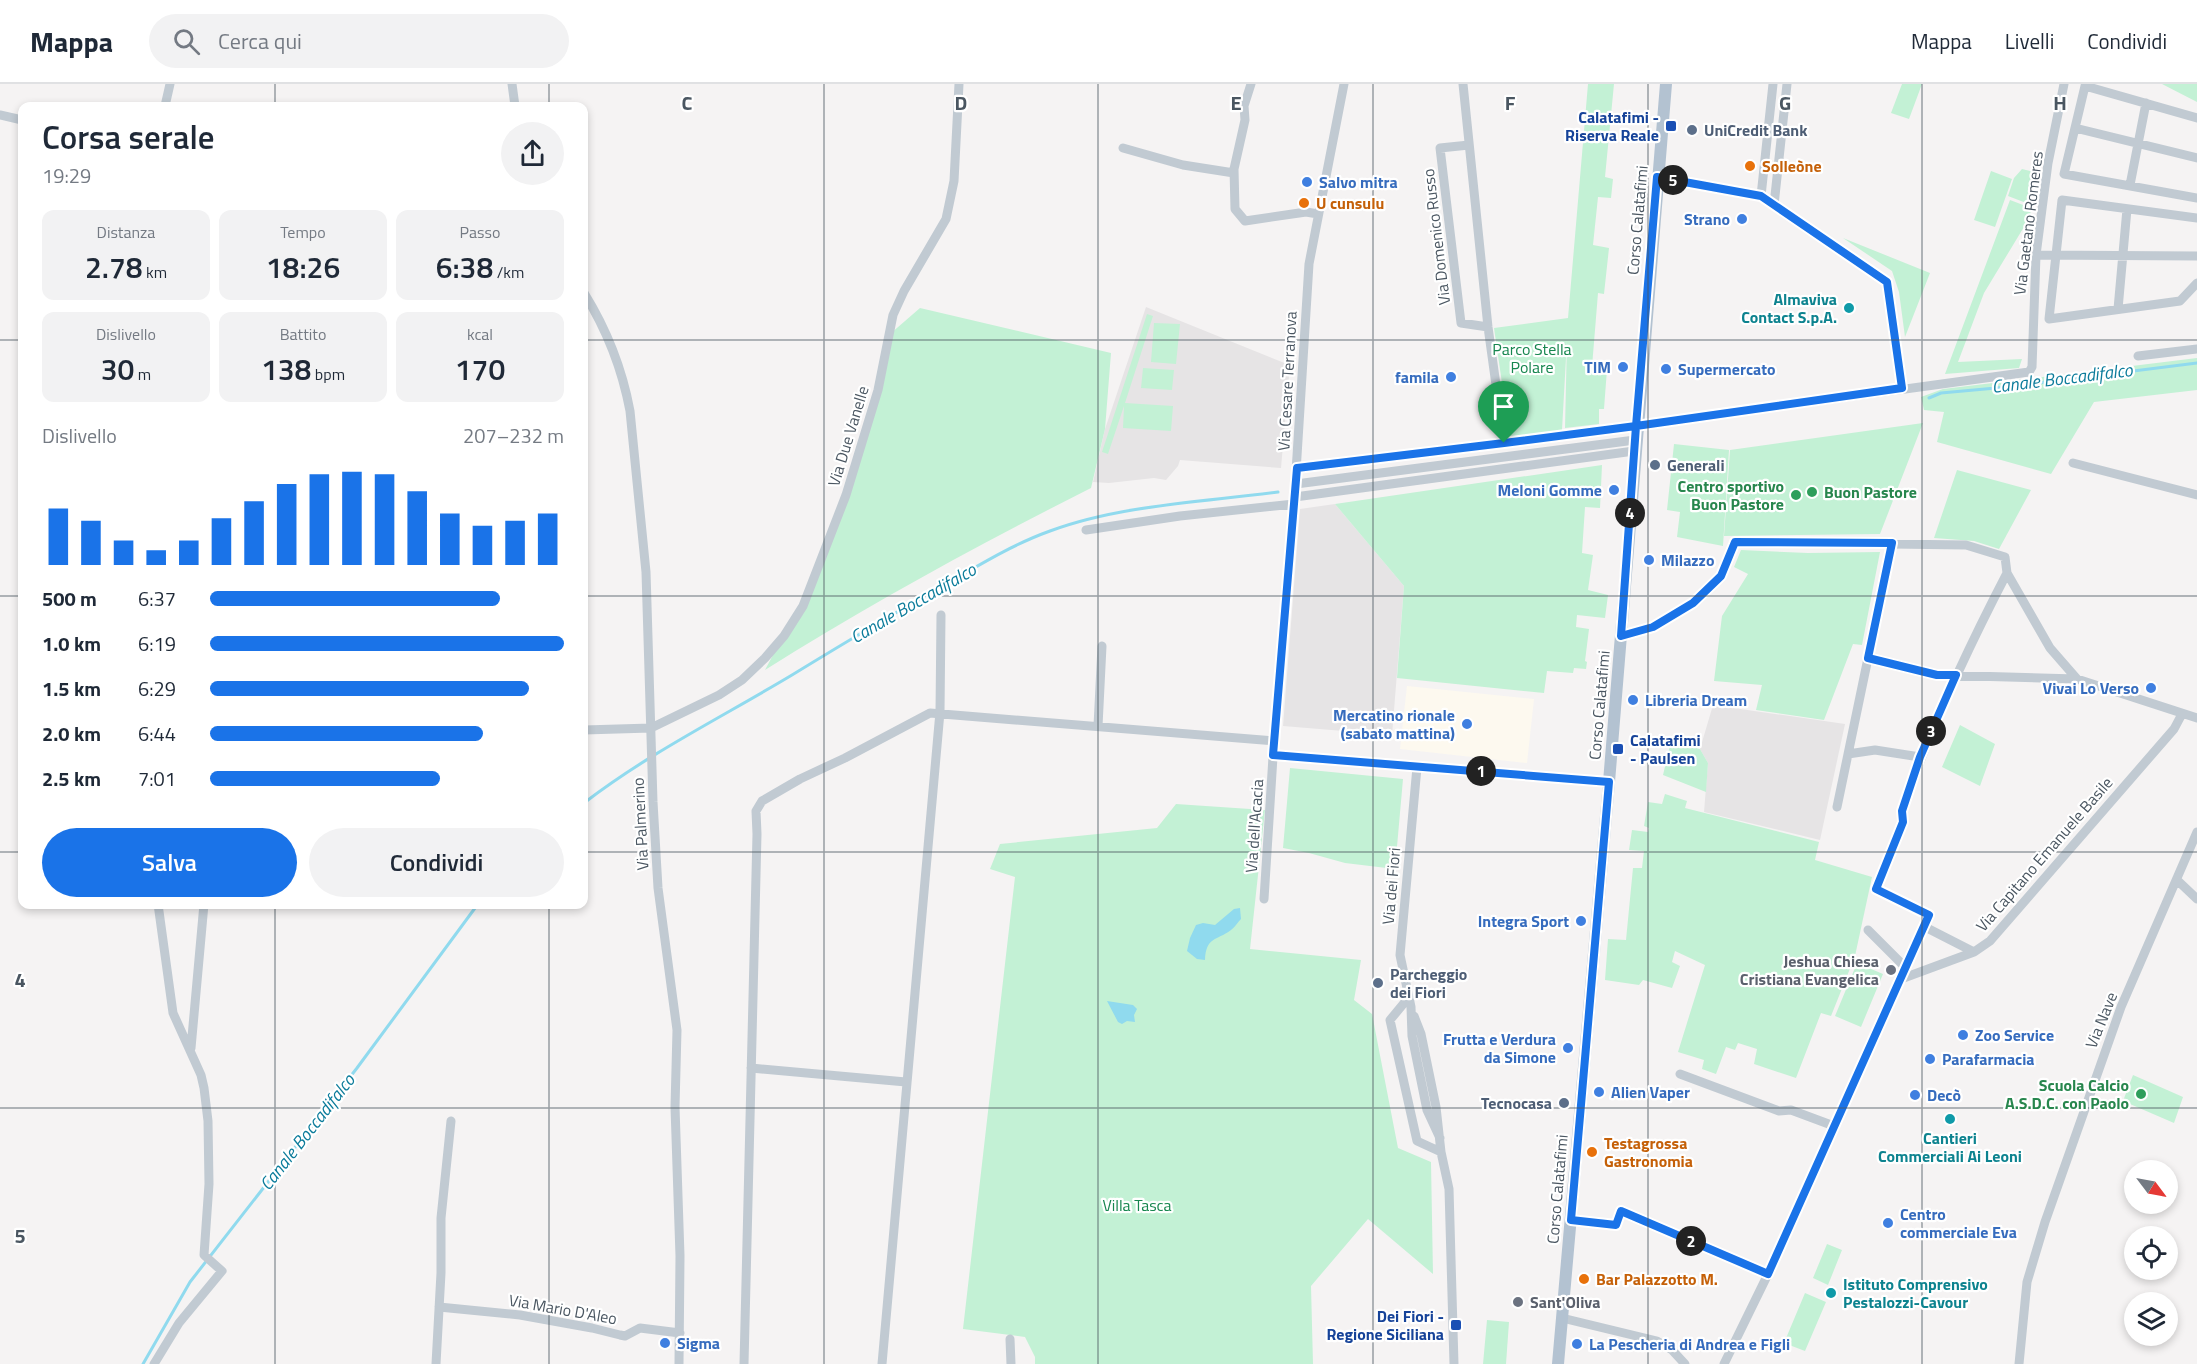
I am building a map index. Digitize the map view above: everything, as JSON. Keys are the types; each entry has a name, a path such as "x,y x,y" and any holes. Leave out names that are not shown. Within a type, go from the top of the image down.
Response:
{"main road":[{"name":"Corso Calatafimi","path":"1558,1364 1609,782 1665,84"}],"street":[{"path":"166,102 170,84"},
{"path":"512,84 514,102"},
{"name":"Via Due Vanelle","path":"651,728 719,695 742,680 784,636 803,606 846,495 882,380 892,315 946,219 954,181 959,84"},
{"path":"1251,84 1244,106 1245,120 1234,173 1235,209 1245,221 1306,212 1318,214"},
{"name":"Via Cesare Terranova","path":"1273,755 1295,501 1309,264 1344,84"},
{"path":"1463,84 1488,327 1504,443"},
{"path":"1761,196 1773,84"},
{"path":"1774,205 1787,84"},
{"name":"Via Gaetano Romeres","path":"1902,388 2023,373 2029,372 2032,367 2036,255 2042,202 2064,84"},
{"path":"2197,118 2085,86 2064,174 2197,198"},
{"path":"2130,185 2146,103"},
{"path":"0,115 18,119"},
{"path":"2058,118 2138,144 2197,158"},
{"name":"Via Domenico Russo","path":"1469,145 1440,148 1461,323 1488,327"},
{"path":"1123,148 1183,165 1234,173"},
{"path":"1297,468 1636,426 1902,388 1887,282 1761,196 1657,177"},
{"path":"2197,218 2062,200 2049,319 2180,301 2197,283"},
{"path":"2118,309 2127,209"},
{"path":"2036,255 2197,256"},
{"name":"Via Palmerino","path":"588,300 620,364 630,411 646,572 658,888 677,1030 675,1107 680,1256 679,1364"},
{"path":"2138,356 2197,349"},
{"path":"1296,484 1635,445"},
{"path":"1086,530 1295,501 1635,445"},
{"path":"2073,463 2197,495"},
{"path":"1621,636 1653,627 1693,603 1721,576 1735,542 1966,545 2005,557 2007,573 2050,648 2077,679"},
{"path":"1837,807 1892,543"},
{"path":"1724,1364 1768,1274 1925,927 1929,915 1876,889 1903,822 1902,811 1920,757 1956,675 2007,573"},
{"path":"882,1364 940,712 941,615"},
{"path":"1098,726 1102,646"},
{"path":"1868,658 1937,675 2077,679 2197,718"},
{"path":"744,1364 756,811 762,801 930,712 1274,741"},
{"name":"Via Capitano Emanuele Basile","path":"1901,979 1974,952 1990,941 2174,729 2182,714"},
{"path":"588,730 651,728"},
{"path":"1848,754 1875,750 1920,757"},
{"path":"1273,755 1532,774 1609,782"},
{"name":"Via dell'Acacia","path":"1264,899 1273,755"},
{"name":"Via dei Fiori","path":"1417,766 1400,955 1410,1002 1412,1036 1427,1110 1440,1138 1449,1189 1454,1364"},
{"name":"Via Nave","path":"2019,1364 2027,1282 2044,1222 2121,1007 2197,832"},
{"path":"2177,879 2197,899"},
{"path":"154,1364 179,1323 222,1271 204,1255 209,1184 208,1121 201,1075 173,1013 159,909"},
{"path":"191,1050 204,909"},
{"path":"1925,927 1974,952"},
{"path":"1868,930 1906,969"},
{"path":"1410,1002 1390,1020 1417,1141 1442,1152"},
{"path":"752,1068 906,1082"},
{"path":"1680,1074 1779,1111 1791,1110 1834,1126"},
{"path":"436,1364 441,1218 451,1121"},
{"path":"1571,1220 1616,1225 1621,1211 1768,1274"},
{"name":"Via Mario D'Aleo","path":"439,1307 520,1315 625,1336 640,1328 680,1333"},
{"path":"1562,1318 1657,1341 1672,1350 1685,1364"},
{"path":"1010,1339 1011,1364"}],"shaded area":[{"path":"1146,307 1287,364 1289,376 1281,468 1180,460 1178,466 1166,480 1154,478 1109,483 1093,482 1105,429"},
{"path":"1335,504 1404,586 1392,735 1283,726 1300,509"},
{"name":"Mercatino rionale (sabato mattina)","path":"1407,686 1534,699 1527,763 1400,749"},
{"path":"1713,705 1845,724 1820,840 1704,812 1708,763 1700,749"}],"green space":[{"name":"Parco Stella Polare","path":"1588,84 1614,84 1605,177 1613,179 1611,198 1598,197 1593,245 1609,248 1604,294 1598,293 1592,367 1607,369 1604,409 1599,409 1599,424 1565,428 1567,340 1562,430 1510,438 1494,328 1568,318"},
{"path":"1902,84 1922,84 1909,119 1891,113"},
{"path":"2162,84 2197,84 2197,102"},
{"path":"2022,169 2038,173 2034,206 2008,196 2014,178"},
{"path":"1991,171 2012,179 1995,227 1974,220"},
{"path":"2010,200 2031,208 2030,217 1984,293 1958,362 2022,359 2019,368 1945,374"},
{"path":"1843,238 1930,273 1905,337 1899,292 1892,271"},
{"path":"920,308 1111,353 1105,429 1091,488 926,575 765,670 817,572 878,390 890,334"},
{"path":"1147,314 1153,316 1125,403 1173,406 1171,431 1123,428 1124,406 1108,454 1102,452"},
{"path":"1154,323 1180,324 1176,364 1151,362"},
{"path":"2197,358 2197,390 2094,402 2051,474 1937,442 1944,412 1924,410 1921,397 1943,389"},
{"path":"1143,368 1174,370 1172,390 1141,388"},
{"name":"Buon Pastore","path":"1923,423 1880,534 1724,536 1730,450"},
{"path":"1674,444 1729,450 1723,546 1677,537 1680,512 1667,510"},
{"path":"1602,465 1600,508 1585,507 1582,553 1593,555 1588,590 1608,595 1605,618 1577,615 1576,627 1589,629 1586,669 1574,668 1573,673 1547,671 1544,693 1397,678 1404,586 1335,504"},
{"path":"1957,470 2031,490 1999,549 1974,541 1934,538"},
{"path":"1741,550 1808,553 1880,552 1862,645 1853,644 1824,720 1756,710 1762,685 1714,681 1722,616 1748,574 1734,567"},
{"path":"1960,725 1995,744 1980,786 1942,767"},
{"path":"1671,741 1700,749 1708,763 1706,792 1663,775"},
{"path":"1290,768 1403,779 1395,869 1345,863 1283,848"},
{"path":"1665,794 1687,801 1685,808 1819,842 1815,860 1872,877 1855,956 1831,1016 1821,1013 1796,1078 1754,1064 1757,1049 1738,1043 1735,1050 1726,1047 1716,1074 1702,1069 1704,1060 1678,1052 1705,965 1675,951 1672,962 1680,966 1672,988 1643,980 1639,985 1605,980 1608,939 1626,940 1633,868 1642,868 1644,851 1629,850 1632,830 1648,832 1649,828 1644,826 1648,802 1662,804"},
{"name":"Villa Tasca","path":"1176,804 1265,810 1250,949 1361,960 1354,1000 1372,1014 1398,1148 1431,1162 1433,1274 1368,1219 1311,1286 1313,1364 1035,1364 1035,1357 1025,1337 963,1329 1015,877 990,869 1000,844 1157,828"},
{"path":"1857,963 1883,974 1861,1027 1835,1016"},
{"path":"2133,1075 2183,1097 2174,1123 2123,1101"},
{"path":"1827,1244 1842,1250 1828,1285 1813,1278"},
{"path":"1805,1293 1826,1302 1805,1351 1784,1343"},
{"path":"1487,1320 1509,1322 1506,1364 1483,1364"}],"water":[{"path":"1240,908 1241,919 1231,930 1210,943 1205,960 1197,959 1187,951 1196,925 1203,923 1215,925 1234,909"},
{"path":"1107,1001 1133,1005 1137,1009 1134,1015 1135,1022 1127,1021 1122,1024 1118,1022"}],"waterway":[{"name":"Canale Boccadifalco","path":"1929,398 1941,393 2197,363"},
{"name":"Canale Boccadifalco","path":"588,800 686,736 904,608 1021,543 1050,531 1105,515 1278,492"},
{"name":"Canale Boccadifalco","path":"143,1364 190,1282 357,1068 474,909"}],"place":[{"name":"Calatafimi - Riserva Reale","path":"1671,126"},
{"name":"UniCredit Bank","path":"1692,130"},
{"name":"Solleòne","path":"1750,166"},
{"name":"Salvo mitra","path":"1307,182"},
{"name":"U cunsulu","path":"1304,203"},
{"name":"Strano","path":"1742,219"},
{"name":"Almaviva Contact S.p.A.","path":"1849,308"},
{"name":"TIM","path":"1623,367"},
{"name":"Supermercato","path":"1666,369"},
{"name":"famila","path":"1451,377"},
{"name":"Generali","path":"1655,465"},
{"name":"Meloni Gomme","path":"1614,490"},
{"name":"Buon Pastore","path":"1812,492"},
{"name":"Centro sportivo Buon Pastore","path":"1796,495"},
{"name":"Milazzo","path":"1649,560"},
{"name":"Vivai Lo Verso","path":"2151,688"},
{"name":"Libreria Dream","path":"1633,700"},
{"name":"Mercatino rionale (sabato mattina)","path":"1467,724"},
{"name":"Calatafimi - Paulsen","path":"1618,749"},
{"name":"Integra Sport","path":"1581,921"},
{"name":"Jeshua Chiesa Cristiana Evangelica","path":"1891,970"},
{"name":"Parcheggio dei Fiori","path":"1378,983"},
{"name":"Zoo Service","path":"1963,1035"},
{"name":"Frutta e Verdura da Simone","path":"1568,1048"},
{"name":"Parafarmacia","path":"1930,1059"},
{"name":"Alien Vaper","path":"1599,1092"},
{"name":"Scuola Calcio A.S.D.C. con Paolo","path":"2141,1094"},
{"name":"Decò","path":"1915,1095"},
{"name":"Tecnocasa","path":"1564,1103"},
{"name":"Cantieri Commerciali Ai Leoni","path":"1950,1119"},
{"name":"Testagrossa Gastronomia","path":"1592,1152"},
{"name":"Centro commerciale Eva","path":"1888,1223"},
{"name":"Bar Palazzotto M.","path":"1584,1279"},
{"name":"Istituto Comprensivo Pestalozzi-Cavour","path":"1831,1293"},
{"name":"Sant'Oliva","path":"1518,1302"},
{"name":"Dei Fiori - Regione Siciliana","path":"1456,1325"},
{"name":"Sigma","path":"665,1343"},
{"name":"La Pescheria di Andrea e Figli","path":"1577,1344"}],"route":[{"path":"1504,443 1297,468 1273,755 1532,774 1609,782 1571,1220 1616,1225 1621,1211 1768,1274 1929,915 1876,889 1903,822 1902,811 1920,757 1956,675 1937,675 1868,658 1892,543 1735,542 1730,559 1721,576 1693,603 1653,627 1621,636 1636,426 1902,388 1887,282 1761,196 1657,177 1636,426 1504,443"}]}
